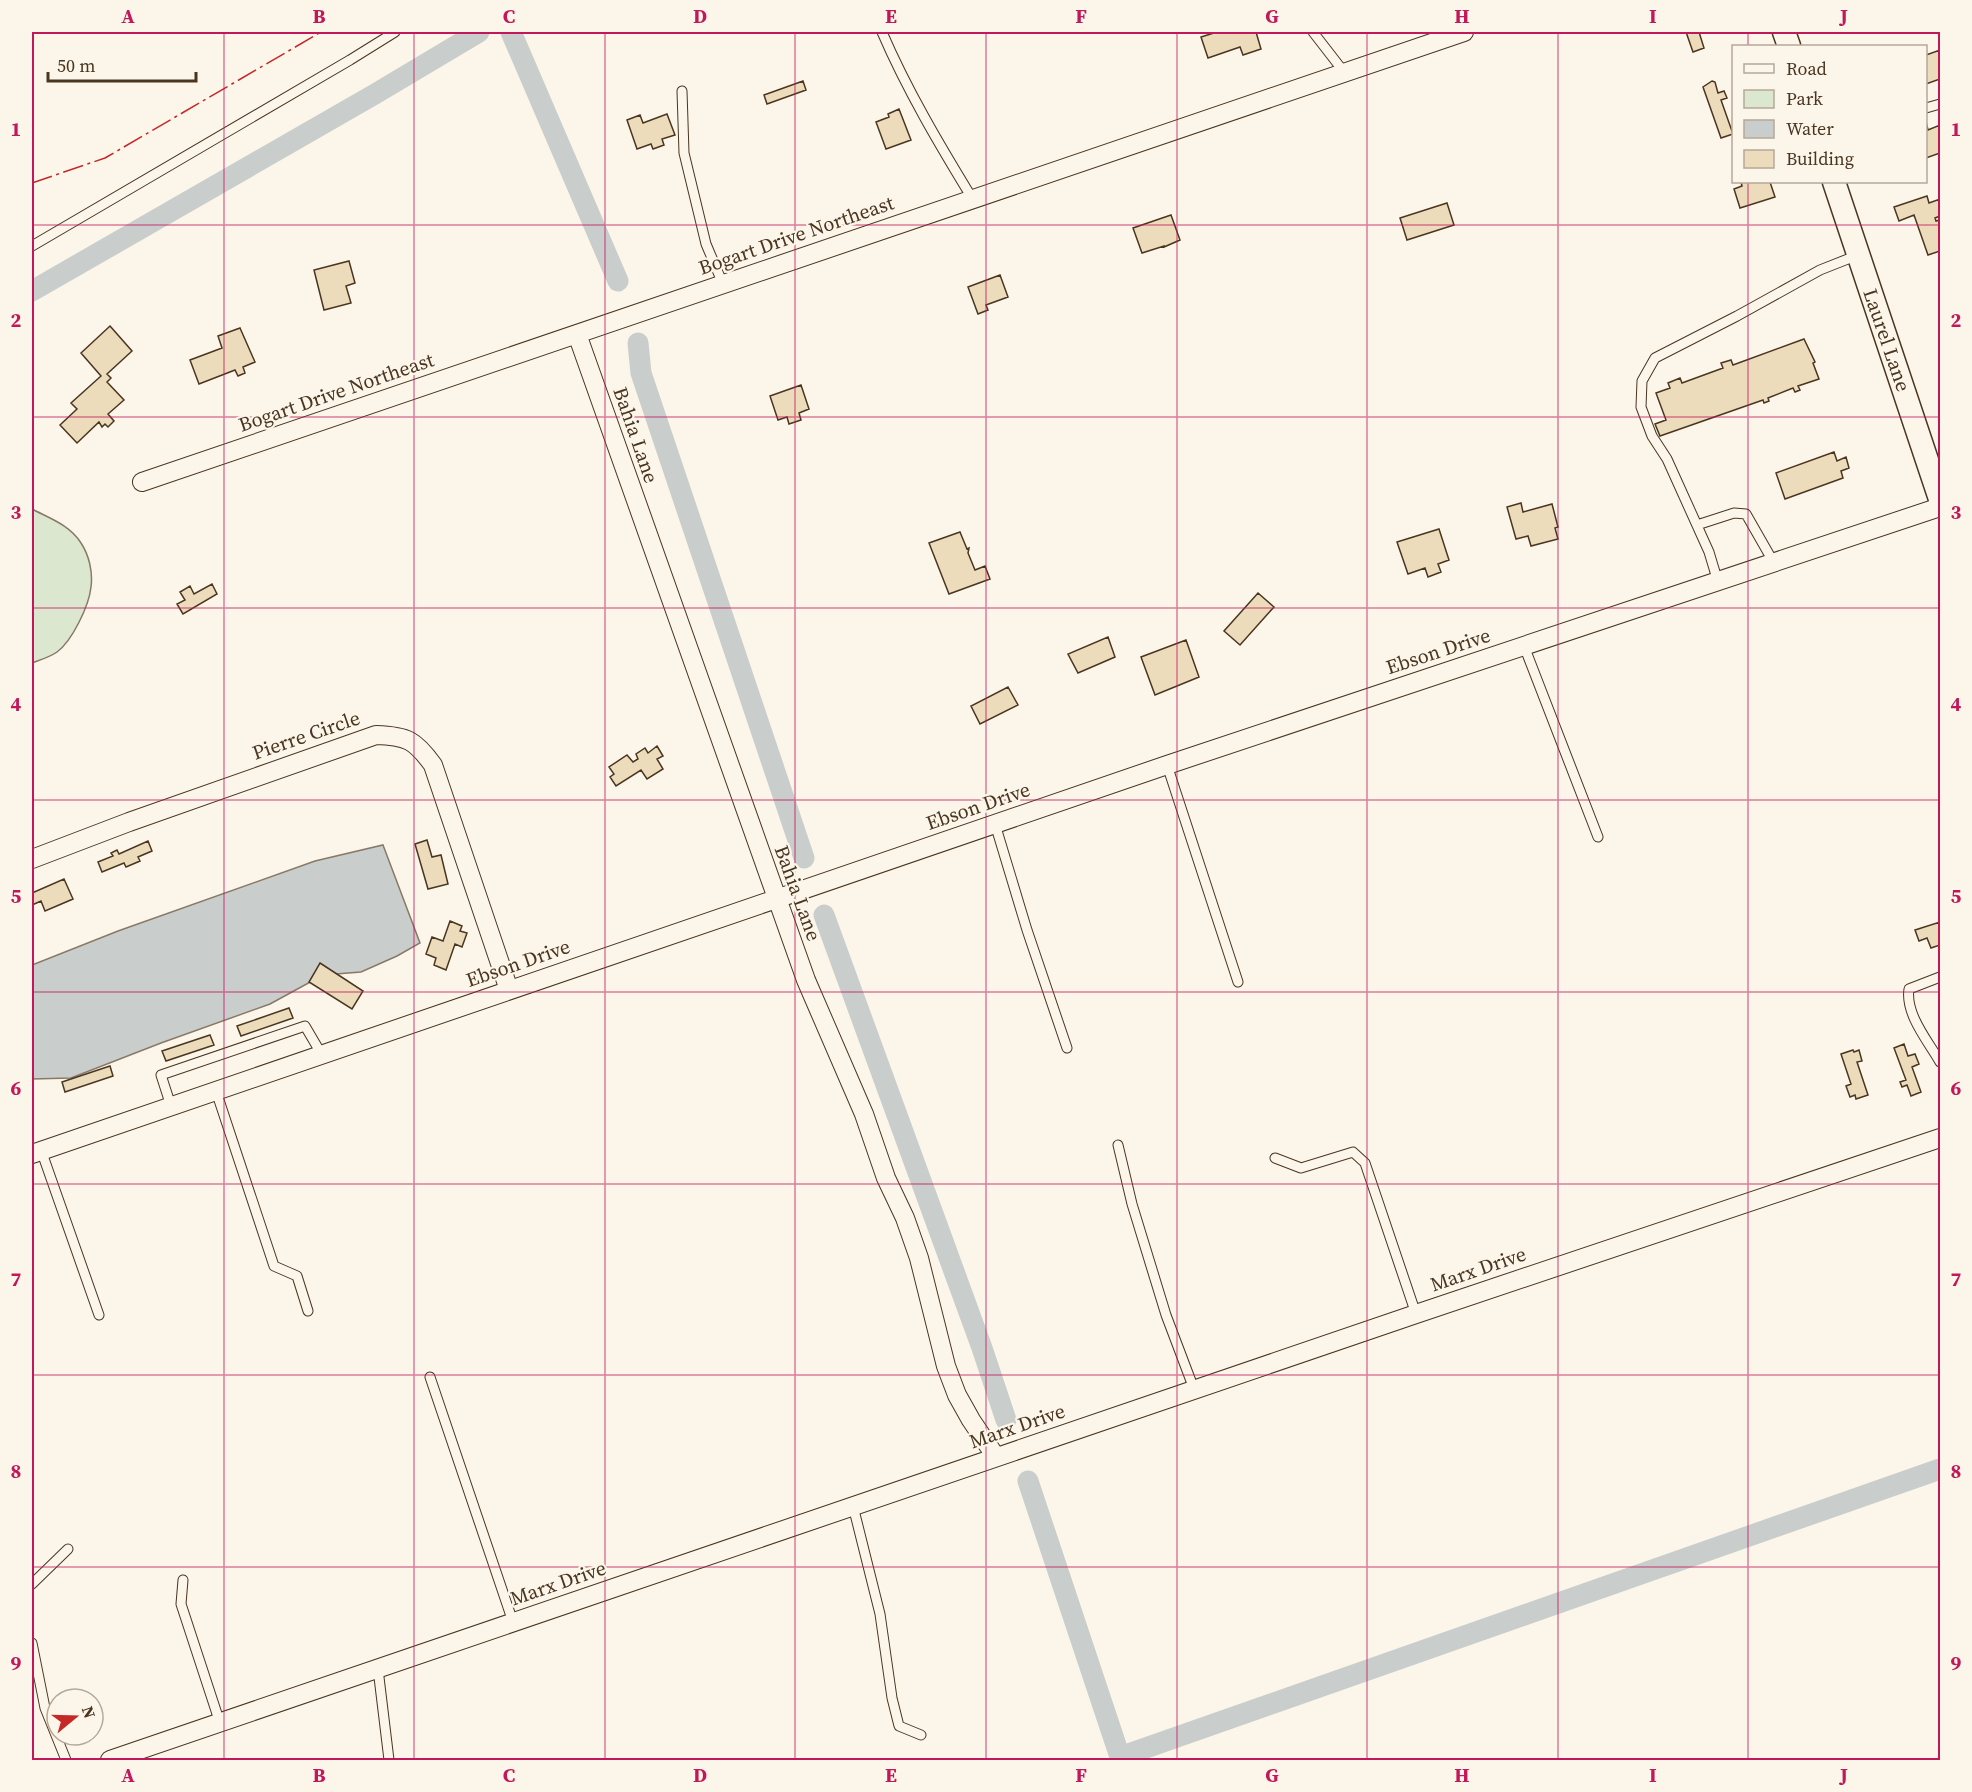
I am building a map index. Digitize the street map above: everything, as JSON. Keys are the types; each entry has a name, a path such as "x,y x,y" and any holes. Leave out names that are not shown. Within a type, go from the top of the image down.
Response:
{"street":[{"name":"Bogart Drive Northeast","path":"142,482 1464,32"},
{"name":"Laurel Lane","path":"1834,183 1941,499"},
{"name":"Bahia Lane","path":"577,334 806,980 864,1114 886,1178 905,1218 919,1258 946,1366 971,1420 996,1457"},
{"name":"Ebson Drive","path":"36,1152 1167,765 1941,507"},
{"name":"Pierre Circle","path":"32,859 140,818 376,735 399,736 420,747 433,765 509,990"},
{"name":"Marx Drive","path":"110,1761 1194,1389 1941,1138"}],"lane":[{"path":"32,246 395,32"},
{"path":"882,32 898,68 941,149 972,198"},
{"path":"1313,32 1344,72"},
{"path":"682,92 684,153 706,244 723,284"},
{"path":"1718,582 1709,552 1667,459 1652,436 1641,407 1642,381 1655,358 1820,270 1858,255"},
{"path":"1697,525 1734,513 1746,514 1773,563"},
{"path":"1524,646 1598,837"},
{"path":"1167,765 1238,982"},
{"path":"995,824 1067,1048"},
{"path":"1941,977 1909,989 1907,998 1918,1027 1941,1062"},
{"path":"171,1106 161,1075 198,1062 305,1026 322,1055"},
{"path":"216,1091 274,1266 297,1276 308,1311"},
{"path":"1118,1145 1132,1204 1166,1315 1194,1389"},
{"path":"36,1152 99,1315"},
{"path":"1275,1158 1301,1168 1332,1156 1353,1152 1365,1163 1416,1314"},
{"path":"430,1377 513,1622"},
{"path":"853,1506 880,1614 892,1698 899,1726 921,1735"},
{"path":"32,1584 68,1549"},
{"path":"183,1580 181,1604 220,1723"},
{"path":"32,1643 45,1708 66,1761"},
{"path":"378,1669 389,1761"}],"green space":[{"path":"32,509 59,523 76,537 88,558 91,581 90,595 74,632 63,647 54,654 32,663"}],"water":[{"path":"383,845 420,943 361,972 323,975 270,1004 71,1078 32,1079 32,965 118,931 315,861"}],"building":[{"path":"1217,32 1256,32 1261,49 1243,55 1240,47 1208,58 1201,37"},
{"path":"1686,32 1699,32 1704,48 1693,52"},
{"path":"1940,50 1940,79 1927,84 1927,55"},
{"path":"803,81 806,90 767,104 764,95"},
{"path":"1712,81 1715,82 1718,93 1724,91 1727,98 1721,100 1732,134 1721,138 1703,87"},
{"path":"899,109 911,140 886,149 876,122 889,117 888,114"},
{"path":"667,114 675,135 662,139 664,145 653,149 651,144 637,149 627,120 640,115 643,123"},
{"path":"1940,125 1940,153 1927,158 1927,126 1928,130"},
{"path":"1741,183 1770,183 1775,197 1740,208 1734,189 1742,186"},
{"path":"1927,196 1929,203 1940,199 1940,216 1935,218 1936,221 1940,220 1940,251 1928,255 1914,215 1899,221 1894,207"},
{"path":"1447,203 1454,225 1407,240 1400,218"},
{"path":"1171,215 1180,240 1142,253 1133,228"},
{"path":"349,261 355,283 346,286 351,303 324,310 314,270"},
{"path":"1000,275 1008,297 986,305 988,310 978,314 968,287"},
{"path":"110,326 132,351 107,374 111,378 107,382 124,400 108,414 114,421 108,427 105,424 102,427 99,422 77,443 60,425 77,409 71,403 101,376 81,353"},
{"path":"240,328 255,362 243,367 245,373 238,376 235,370 199,384 190,360 222,348 218,336"},
{"path":"1804,339 1815,362 1813,363 1819,379 1798,386 1800,390 1795,392 1793,388 1768,398 1769,401 1764,403 1763,400 1660,436 1655,424 1666,420 1656,393 1670,388 1668,383 1680,378 1682,383 1723,368 1721,363 1731,360 1733,365"},
{"path":"801,385 809,409 799,413 801,420 789,424 787,417 778,420 770,396"},
{"path":"1834,452 1837,461 1846,457 1849,468 1841,471 1843,478 1785,499 1776,473"},
{"path":"1521,503 1523,512 1552,504 1558,527 1555,528 1558,539 1531,546 1528,536 1516,539 1507,507"},
{"path":"1439,529 1449,560 1438,564 1441,572 1428,577 1425,568 1408,574 1397,542"},
{"path":"960,532 967,549 969,548 968,553 975,570 985,566 990,579 949,594 929,543"},
{"path":"212,584 217,594 183,614 177,604 185,600 180,592 190,586 194,594"},
{"path":"1258,593 1274,607 1240,645 1224,631"},
{"path":"1108,637 1115,657 1078,673 1068,654"},
{"path":"1186,640 1199,677 1155,695 1141,657"},
{"path":"1008,687 1018,705 980,724 971,706"},
{"path":"657,746 663,756 657,759 663,769 647,779 641,770 616,786 610,777 614,774 609,767 627,755 633,762 638,759 636,754 645,748 648,753"},
{"path":"427,840 432,857 441,855 448,884 428,889 415,844"},
{"path":"148,841 152,851 138,857 140,861 126,867 124,863 102,872 98,862 113,856 111,853 117,850 119,854"},
{"path":"64,879 73,899 45,911 41,901 32,905 32,893"},
{"path":"450,921 462,926 460,931 467,933 462,947 455,944 446,970 434,965 436,958 426,954 432,937 443,941"},
{"path":"1940,922 1940,945 1931,948 1927,938 1919,941 1915,930"},
{"path":"320,963 363,991 352,1009 309,982"},
{"path":"289,1008 293,1018 241,1036 237,1026"},
{"path":"210,1035 214,1045 166,1061 162,1051"},
{"path":"1904,1044 1908,1056 1915,1054 1919,1064 1912,1067 1921,1092 1911,1096 1907,1085 1902,1087 1900,1082 1906,1080 1894,1048"},
{"path":"1853,1050 1854,1052 1859,1050 1862,1061 1857,1062 1868,1095 1856,1099 1855,1095 1850,1097 1846,1086 1851,1084 1841,1054"},
{"path":"110,1066 113,1076 65,1092 62,1082"}],"waterway":[{"path":"32,291 479,32"},
{"path":"511,32 618,281"},
{"path":"638,343 641,373 804,858"},
{"path":"824,915 982,1348 1006,1420"},
{"path":"1028,1481 1120,1757 1940,1469"}],"power":[{"path":"32,183 105,158 321,32"}]}
